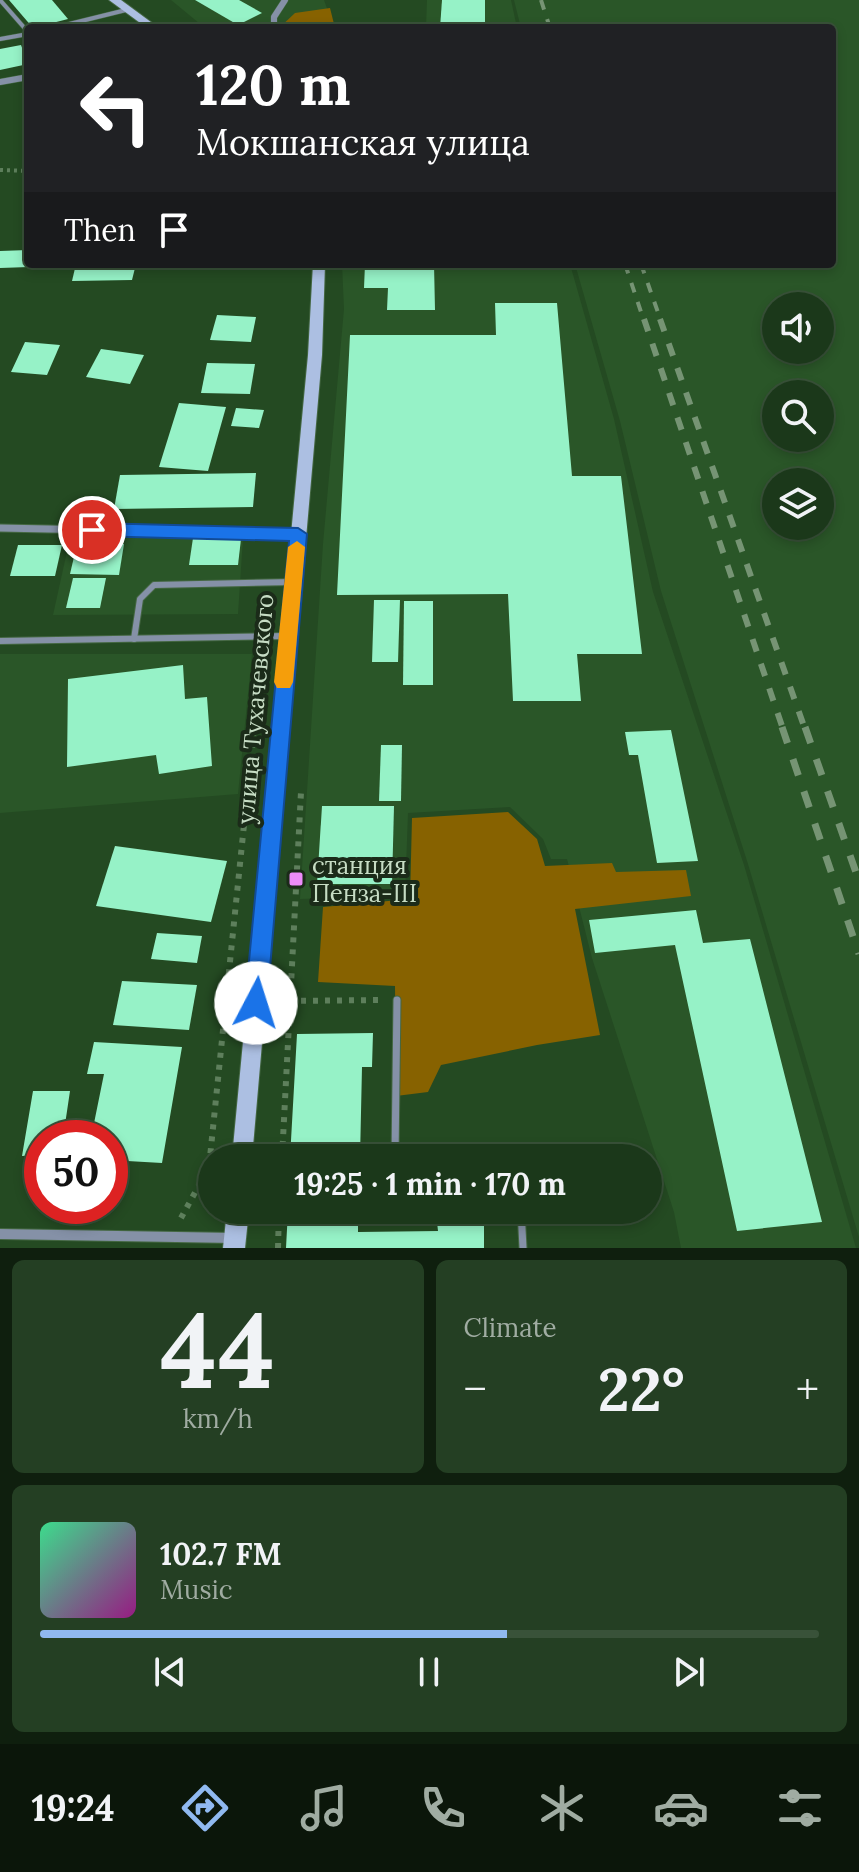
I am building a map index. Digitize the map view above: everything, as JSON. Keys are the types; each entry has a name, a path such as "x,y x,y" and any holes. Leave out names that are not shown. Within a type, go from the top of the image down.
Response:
{"main road":[{"path":"119,3 148,24"},
{"name":"улица Тухачевского","path":"243,1144 319,268"}],"street":[{"path":"274,24 274,17 285,0"},
{"path":"0,82 24,78"},
{"path":"0,528 298,534"},
{"path":"0,1234 171,1235 235,1243"}],"lane":[{"path":"0,0 24,28"},
{"path":"64,24 119,3"},
{"path":"0,39 24,34"},
{"path":"134,639 140,599 154,585 293,582"},
{"path":"0,641 287,636"},
{"path":"395,1144 397,1000"},
{"path":"522,1224 523,1248"}],"path":[{"path":"0,170 24,171"},
{"path":"171,1235 209,1167 269,581"},
{"path":"283,1144 301,788"},
{"path":"289,1001 397,1000"},
{"path":"278,1248 279,1224"}],"shaded area":[{"path":"171,0 324,0 333,24 200,24"},
{"path":"427,0 511,0 516,24 426,24"},
{"path":"514,0 859,0 859,1237 748,864 661,591 620,421 576,268 836,268 836,24 520,24"},
{"path":"330,8 334,24 283,24 295,13"},
{"path":"342,268 571,268 614,419 653,592 744,865 856,1248 681,1248 662,1175 662,1144 652,1144 592,958 567,859 551,859 543,839 510,807 408,813 405,895 300,899 323,544 344,309"},
{"path":"70,538 243,538 238,614 53,615"},
{"path":"0,654 252,654 238,794 0,813"},
{"path":"508,812 537,839 545,866 612,863 616,872 686,870 691,896 575,909 600,1035 441,1065 428,1092 396,1096 395,986 318,982 323,907 410,899 412,818"}],"building":[{"path":"9,0 52,0 68,19 49,24 30,24"},
{"path":"195,0 239,0 262,13 236,24"},
{"path":"442,0 485,0 485,24 440,24"},
{"path":"21,45 24,65 0,70 0,49"},
{"path":"24,250 24,267 0,268 0,251"},
{"path":"75,268 135,268 132,280 72,281"},
{"path":"365,268 434,268 435,310 387,310 388,288 364,288"},
{"path":"495,303 557,303 572,476 621,476 642,654 577,654 581,701 513,701 508,594 337,595 350,335 496,335"},
{"path":"217,315 256,317 251,342 210,340"},
{"path":"25,342 60,345 47,375 11,372"},
{"path":"101,349 144,355 130,384 86,377"},
{"path":"207,363 255,364 250,394 201,393"},
{"path":"179,403 226,407 208,471 159,467"},
{"path":"236,408 264,410 259,428 231,426"},
{"path":"256,473 253,507 114,509 120,475"},
{"path":"193,538 241,539 238,565 189,565"},
{"path":"77,544 124,544 119,575 70,574"},
{"path":"18,545 62,545 55,576 10,576"},
{"path":"73,578 106,578 100,608 66,608"},
{"path":"374,600 400,600 398,662 372,662"},
{"path":"404,601 433,601 433,685 403,685"},
{"path":"183,665 185,699 207,697 212,766 159,774 156,755 67,767 68,679"},
{"path":"671,730 698,861 657,863 638,755 629,755 625,732"},
{"path":"381,745 402,745 401,801 379,801"},
{"path":"322,806 394,806 392,884 317,884"},
{"path":"115,846 227,861 211,922 96,906"},
{"path":"696,910 703,943 750,939 822,1222 737,1231 675,945 595,953 589,920"},
{"path":"157,933 202,936 197,963 151,959"},
{"path":"122,981 197,985 189,1030 113,1025"},
{"path":"373,1033 372,1067 362,1067 360,1144 291,1144 297,1034"},
{"path":"94,1042 182,1047 162,1163 128,1161 128,1120 95,1120 104,1074 87,1074"},
{"path":"33,1091 70,1091 66,1120 28,1120"},
{"path":"287,1224 358,1224 358,1232 438,1231 437,1224 484,1224 484,1248 286,1248"}],"railway":[{"path":"541,0 549,24"},
{"path":"626,268 644,321"},
{"path":"642,268 661,321"},
{"path":"644,319 783,729"},
{"path":"660,319 805,729"},
{"path":"782,727 859,954"},
{"path":"805,727 859,881"}],"slow traffic":[{"path":"284,682 297,547"}],"place":[{"name":"станция Пенза-III","path":"296,879"}],"route":[{"path":"92,530 298,534 256,1003"}]}
